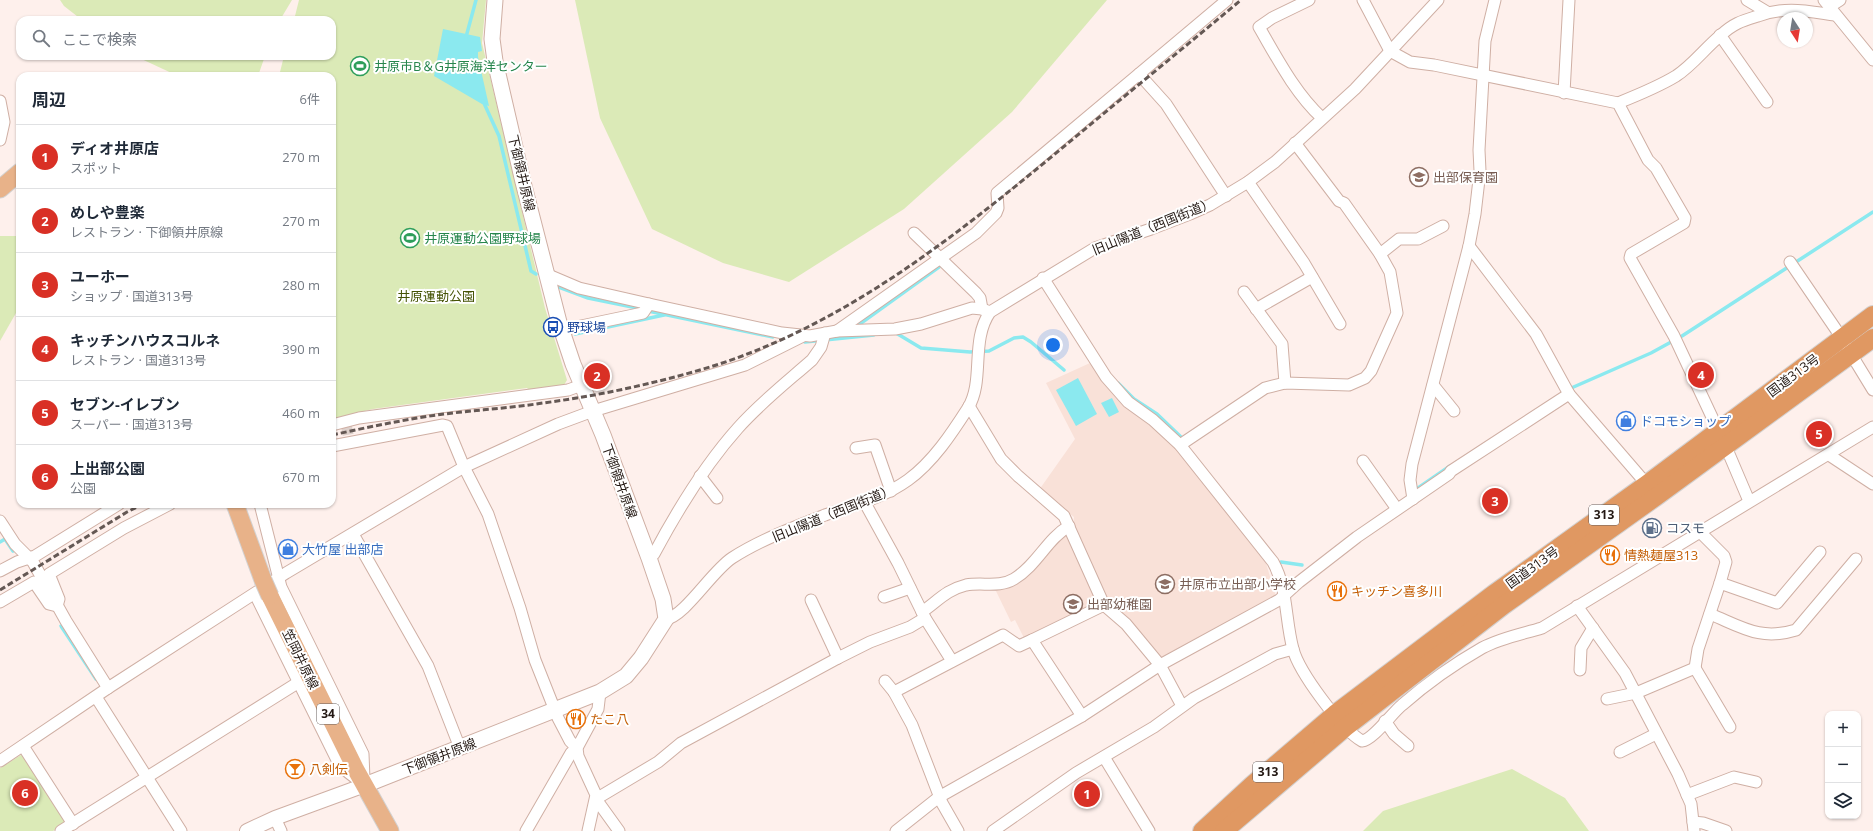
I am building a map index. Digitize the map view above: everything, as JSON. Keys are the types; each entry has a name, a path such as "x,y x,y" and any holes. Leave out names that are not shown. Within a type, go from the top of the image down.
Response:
{"highway":[{"name":"国道313号","path":"1722,439 1842,338 1873,315"},
{"name":"国道313号","path":"1202,831 1252,785 1340,720 1504,605 1652,490 1722,439 1873,338"},
{"name":"国道313号","path":"1224,831 1340,720"}],"main road":[{"name":"下御領井原線","path":"365,785 600,692 626,676 641,658 666,619 662,600 648,558 562,330 546,274 492,39 492,20 495,0"},
{"path":"0,189 16,175"},
{"name":"笠岡井原線","path":"237,508 271,579 262,595 390,831"}],"street":[{"path":"648,558 654,554 678,509 700,476 739,428 812,360 824,338 837,331 941,259 993,218 998,208 997,193 1227,0"},
{"path":"1309,0 1272,18 1259,27 1285,71 1322,118"},
{"path":"1363,0 1390,51 1410,62 1434,65 1618,103 1650,90 1677,76 1694,62 1720,35 1739,21 1767,12 1829,7 1840,0"},
{"name":"旧山陽道（西国街道）","path":"666,619 672,618 680,612 718,568 752,546 801,525 865,503 891,491 916,474 934,455 969,406 975,384 980,333 986,310 1095,248 1190,214 1226,196 1248,182 1274,162 1355,89 1438,0"},
{"path":"1412,498 1410,480 1412,464 1469,246 1475,214 1480,171 1479,150 1485,41 1495,0"},
{"path":"1564,93 1569,0"},
{"path":"1747,0 1767,12"},
{"path":"1829,7 1873,60"},
{"path":"1720,35 1767,102"},
{"path":"1139,74 1166,104 1226,196"},
{"path":"0,101 4,122 0,140"},
{"path":"1618,103 1648,160 1656,168 1685,218 1684,223 1631,254 1630,258 1675,340 1722,439 1749,501"},
{"path":"1180,445 1265,388 1285,383 1349,385 1365,378 1371,371 1397,313 1390,272 1380,254 1344,203 1339,201 1295,142"},
{"path":"1248,182 1312,277 1340,324"},
{"path":"1380,254 1400,239 1418,240 1443,226"},
{"path":"837,331 895,329 921,324 962,311 986,310 976,293 914,233"},
{"path":"1469,246 1536,334 1568,391 1652,490"},
{"path":"1792,265 1842,338 1873,390"},
{"path":"546,274 579,288 647,308 782,333 824,338"},
{"path":"1256,309 1312,277"},
{"path":"1043,278 1115,389 1180,445 1273,562 1277,570 1284,596 1293,649 1303,673 1340,720 1359,739 1366,740 1374,735 1385,721 1403,704 1454,666 1482,648 1542,628 1873,427"},
{"path":"1244,292 1282,344 1285,383"},
{"path":"562,330 647,308"},
{"path":"271,579 353,534 464,466 552,426 593,411 745,365 803,336"},
{"path":"336,424 404,411 568,390 582,385"},
{"path":"1433,385 1454,411"},
{"path":"896,831 939,797 1082,716 1160,665 1284,596 1299,582 1412,498 1568,391"},
{"path":"969,406 1001,459 1018,476 1064,516 1104,605 1126,624 1160,665 1182,706"},
{"path":"336,445 350,440 445,425 488,514 520,608 535,660 567,737 577,748"},
{"path":"856,448 875,445 891,491"},
{"path":"1829,455 1873,484"},
{"path":"1364,461 1397,510"},
{"path":"700,476 717,498"},
{"path":"865,503 924,615 952,661"},
{"path":"0,571 50,547 111,508"},
{"path":"57,606 59,599 49,574 124,528 162,508"},
{"path":"261,508 271,579 289,605 363,754 365,785"},
{"path":"0,520 15,544 36,567 57,606 108,688"},
{"path":"596,799 658,762 681,743 838,658 870,642 910,627 924,615 938,598 968,585 1003,584 1014,580 1033,563 1058,532 1069,526"},
{"path":"1700,532 1724,556 1726,562 1698,649 1695,668 1730,727"},
{"path":"353,534 428,666 460,748"},
{"path":"1720,583 1777,603 1820,552"},
{"path":"1710,614 1760,635 1783,634 1796,630 1856,559"},
{"path":"0,602 34,582 49,604 57,606"},
{"path":"884,597 910,588"},
{"path":"0,762 108,688 262,595 298,682 340,766 365,785"},
{"path":"811,600 838,658"},
{"path":"894,692 1004,635 1019,646 1104,605"},
{"path":"1577,606 1626,673 1691,804 1693,827 1703,823 1726,831"},
{"path":"1580,670 1581,648 1593,628"},
{"path":"1032,640 1082,716"},
{"path":"993,831 1076,773 1154,727 1194,698 1276,654 1293,649"},
{"path":"1607,698 1636,693 1695,668"},
{"path":"885,681 894,692 912,725 939,797 958,831"},
{"path":"61,831 298,682"},
{"path":"588,831 591,813 596,799 595,790 578,756 577,748 580,739 596,714 600,702 600,692"},
{"path":"96,697 181,831"},
{"path":"1385,721 1394,734 1408,746"},
{"path":"1620,752 1656,734"},
{"path":"23,746 73,824"},
{"path":"526,831 571,753 577,748"},
{"path":"1104,757 1149,831"},
{"path":"1687,795 1734,777 1756,782"},
{"path":"246,831 275,818 365,785"},
{"path":"596,799 619,831"},
{"path":"275,818 281,831"}],"shaded area":[{"path":"1090,363 1114,395 1178,449 1266,563 1276,597 1160,661 1105,604 1073,529 1074,517 1039,490 1075,439 1046,383"},
{"path":"1065,535 1071,539 1097,603 1024,638 1015,620 1011,622 995,589"}],"green space":[{"path":"60,0 292,0 282,16 77,16 64,6"},
{"name":"井原運動公園","path":"299,0 486,0 482,43 545,308 567,380 564,385 530,391 527,388 373,409 336,418 336,72 280,72 283,60 336,60 336,16 295,16"},
{"path":"575,0 1107,0 1012,112 904,209 789,282 723,263 652,229 600,118"},
{"path":"144,60 264,60 259,72 169,72"},
{"path":"0,236 16,236 16,313 0,341"},
{"path":"21,755 25,755 65,818 64,824 53,831 0,831 0,768"},
{"path":"1512,769 1565,798 1589,831 1363,831 1383,811"}],"water":[{"path":"443,29 480,37 482,51 478,52 478,57 489,106 482,104 434,76"},
{"path":"1078,378 1097,414 1076,426 1056,390"},
{"path":"1112,398 1119,412 1109,417 1101,403"}],"waterway":[{"path":"466,37 476,0"},
{"path":"483,101 499,136 531,271 536,274"},
{"path":"1569,389 1651,353 1682,336 1873,212"},
{"path":"857,326 939,267"},
{"path":"556,286 588,298 642,309"},
{"path":"648,311 773,337"},
{"path":"575,334 664,315"},
{"path":"896,333 921,348 970,352 989,351 1014,338 1023,337 1064,370"},
{"path":"805,342 874,335"},
{"path":"1118,383 1134,399 1157,414 1182,438"},
{"path":"1418,488 1450,466"},
{"path":"0,542 5,539 13,551"},
{"path":"1281,562 1302,565"},
{"path":"61,626 96,679"}],"tunnel":[{"path":"346,424 349,439"}],"railway":[{"path":"336,434 430,416 563,400 641,385 700,370 751,353 799,331 846,306 891,278 978,216 1241,0"},
{"path":"0,590 135,508"}],"place":[{"name":"井原市B＆G井原海洋センター","path":"360,66"},
{"name":"出部保育園","path":"1419,177"},
{"name":"井原運動公園野球場","path":"410,238"},
{"name":"野球場","path":"553,327"},
{"name":"キッチンハウスコルネ","path":"1701,375"},
{"name":"めしや豊楽","path":"597,376"},
{"name":"ドコモショップ","path":"1626,421"},
{"name":"セブン-イレブン","path":"1819,434"},
{"name":"ユーホー","path":"1495,501"},
{"name":"コスモ","path":"1652,528"},
{"name":"大竹屋 出部店","path":"288,549"},
{"name":"情熱麺屋313","path":"1610,555"},
{"name":"井原市立出部小学校","path":"1165,584"},
{"name":"キッチン喜多川","path":"1337,591"},
{"name":"出部幼稚園","path":"1073,604"},
{"name":"たこ八","path":"576,719"},
{"name":"八剣伝","path":"295,769"},
{"name":"上出部公園","path":"25,793"},
{"name":"ディオ井原店","path":"1087,794"}]}
